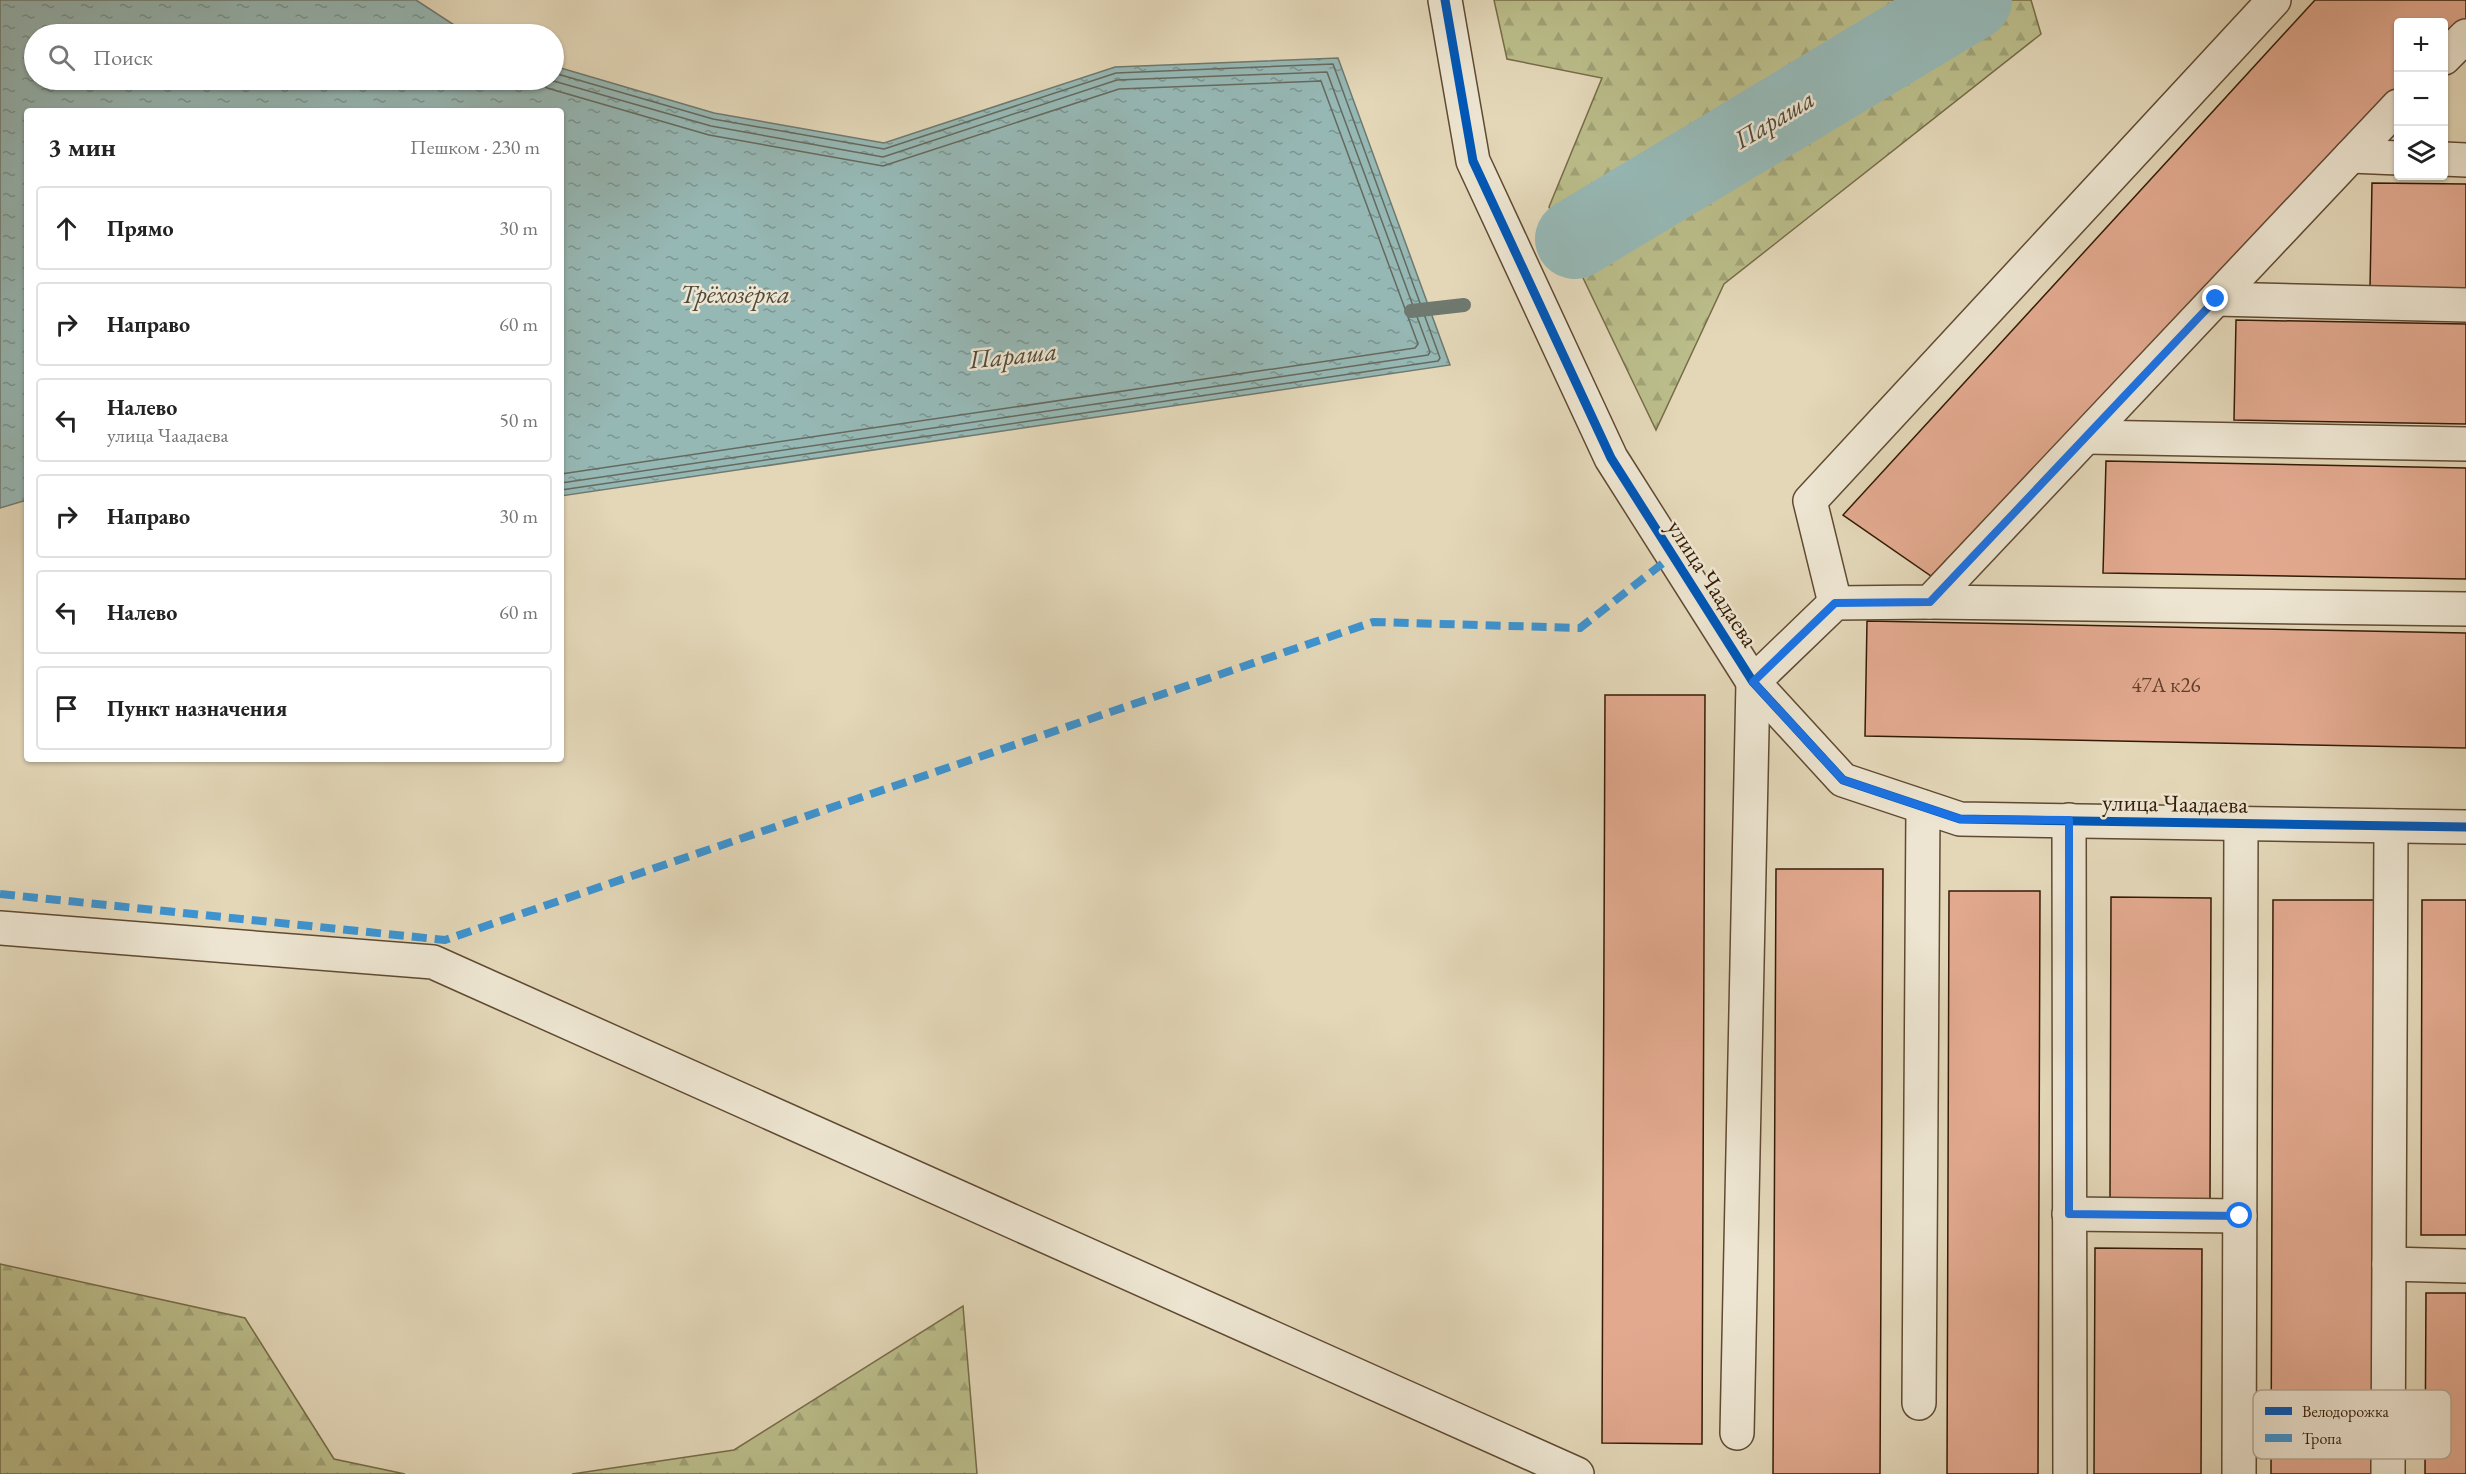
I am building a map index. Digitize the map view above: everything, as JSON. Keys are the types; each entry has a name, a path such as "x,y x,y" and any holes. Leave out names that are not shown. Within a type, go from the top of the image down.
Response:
{"street":[{"name":"улица Чаадаева","path":"1445,0 1473,160 1611,458 1753,682 1843,780 1960,819 2466,827"},
{"path":"1835,603 1810,501 2274,0"},
{"path":"2448,54 2466,36"},
{"path":"1930,602 2394,110"},
{"path":"2351,156 2394,158"},
{"path":"2448,159 2466,159"},
{"path":"2216,299 2466,305"},
{"path":"2087,436 2466,444"},
{"path":"1737,1433 1753,682 1835,603 1930,602 2466,609"},
{"path":"1919,1402 1923,807"},
{"path":"2069,820 2070,1474"},
{"path":"2240,1474 2241,823"},
{"path":"2388,1390 2391,826"},
{"path":"0,928 433,962 1576,1474"},
{"path":"2069,1214 2240,1216"},
{"path":"2389,1264 2466,1266"},
{"path":"2388,1459 2388,1474"}],"green space":[{"path":"1494,0 2031,0 2041,34 1724,284 1656,430 1549,207 1602,78 1507,59"},
{"path":"0,1264 245,1318 334,1459 405,1474 0,1474"},
{"path":"963,1306 977,1474 572,1474 734,1450"}],"water":[{"name":"Трёхозёрка","path":"0,0 416,0 453,24 24,24 24,90 564,90 564,69 714,113 884,143 1115,67 1338,58 1450,365 564,496 564,108 24,108 24,501 0,508"}],"building":[{"path":"2315,0 2466,0 2466,20 2448,36 2448,18 2394,18 2394,90 1931,576 1843,515"},
{"path":"2372,183 2466,184 2466,290 2370,288"},
{"path":"2236,320 2466,324 2466,424 2234,420"},
{"path":"2106,461 2466,468 2466,579 2103,573"},
{"path":"1867,621 2466,633 2466,748 1865,736"},
{"path":"1605,695 1705,695 1702,1444 1602,1443"},
{"path":"1776,869 1883,869 1880,1474 1773,1474"},
{"path":"1949,891 2040,891 2038,1474 1947,1474"},
{"path":"2111,897 2211,898 2210,1199 2110,1199"},
{"path":"2273,900 2375,900 2372,1390 2271,1390"},
{"path":"2422,900 2466,900 2466,1235 2421,1235"},
{"path":"2095,1248 2202,1249 2201,1474 2094,1474"},
{"path":"2426,1293 2466,1293 2466,1474 2425,1474 2425,1459 2451,1459 2451,1390 2425,1390"},
{"path":"2271,1459 2372,1459 2372,1474 2271,1474"}],"waterway":[{"name":"Параша","path":"1575,239 1972,0"},
{"name":"Параша","path":"1411,311 1464,305"}],"marked path":[{"path":"0,894 445,940 1373,622 1580,628 1672,556"}],"cycle path":[{"path":"1445,0 1473,161 1611,458 1753,682 1843,780 1960,819 2466,827"}],"route":[{"path":"2216,299 1930,602 1835,603 1753,682 1843,780 1960,819 2069,820 2069,1214 2240,1216"}]}
